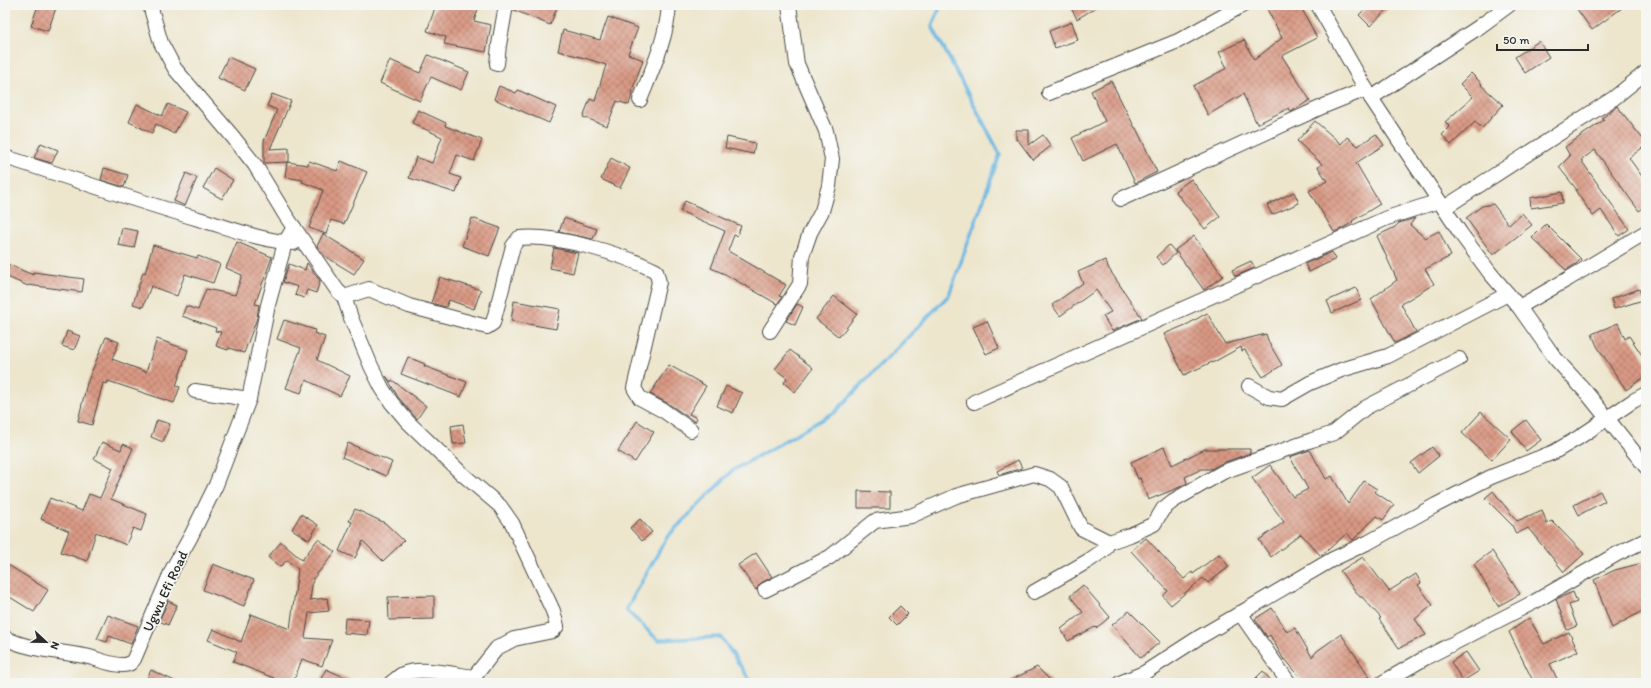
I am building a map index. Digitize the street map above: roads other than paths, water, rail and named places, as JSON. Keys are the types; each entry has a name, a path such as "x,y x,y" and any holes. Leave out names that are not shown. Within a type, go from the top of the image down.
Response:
{"street":[{"path":"150,5 160,43 175,69 232,136 255,166 294,227 337,290 344,297 351,318 382,388 401,416 460,472 498,504 512,522 555,617 557,626 552,631 522,637 497,648 474,680 431,672 414,671 403,674 391,683"},
{"path":"498,64 499,45 506,5"},
{"path":"640,100 659,50 666,25 669,5"},
{"path":"770,331 800,284 802,256 810,233 822,210 827,192 832,160 826,131 797,64 789,5"},
{"path":"1049,93 1178,41 1243,5"},
{"path":"1318,5 1334,36 1369,94 1441,204 1490,273 1519,307 1555,358 1586,392 1646,467"},
{"path":"1121,199 1324,106 1369,94 1479,27 1509,5"},
{"path":"974,402 1386,218 1441,204 1614,98 1646,72"},
{"path":"5,156 131,199 224,227 285,243 308,247"},
{"path":"195,391 249,399 264,324 285,243 294,227"},
{"path":"1519,307 1646,232"},
{"path":"344,297 369,289 409,306 487,326 493,323 513,246 519,238 527,237 557,240 599,250 646,266 656,271 659,282 634,388 640,398 664,411 691,430"},
{"path":"1249,386 1269,397 1282,399 1310,383 1341,370 1388,356 1508,294"},
{"path":"765,590 830,557 875,521 911,516 956,496 1034,474 1050,479 1061,488 1081,528 1108,542 1130,535 1154,524 1163,509 1223,472 1334,433 1365,408 1459,359"},
{"path":"1120,683 1144,673 1240,613 1333,559 1369,542 1496,474 1554,452 1578,438 1632,401 1646,394"},
{"name":"Ugwu Efi Road","path":"5,638 26,645 85,656 119,665 127,665 131,663 173,568 191,536 216,485 249,399"},
{"path":"1382,683 1425,658 1534,602 1618,554 1646,540"},
{"path":"1034,592 1094,557 1104,550 1108,542"},
{"path":"1240,613 1289,683"}],"waterway":[{"path":"752,683 721,637 658,640 626,610 667,537 732,471 835,412 949,295 1000,154 932,26 941,5"}]}
